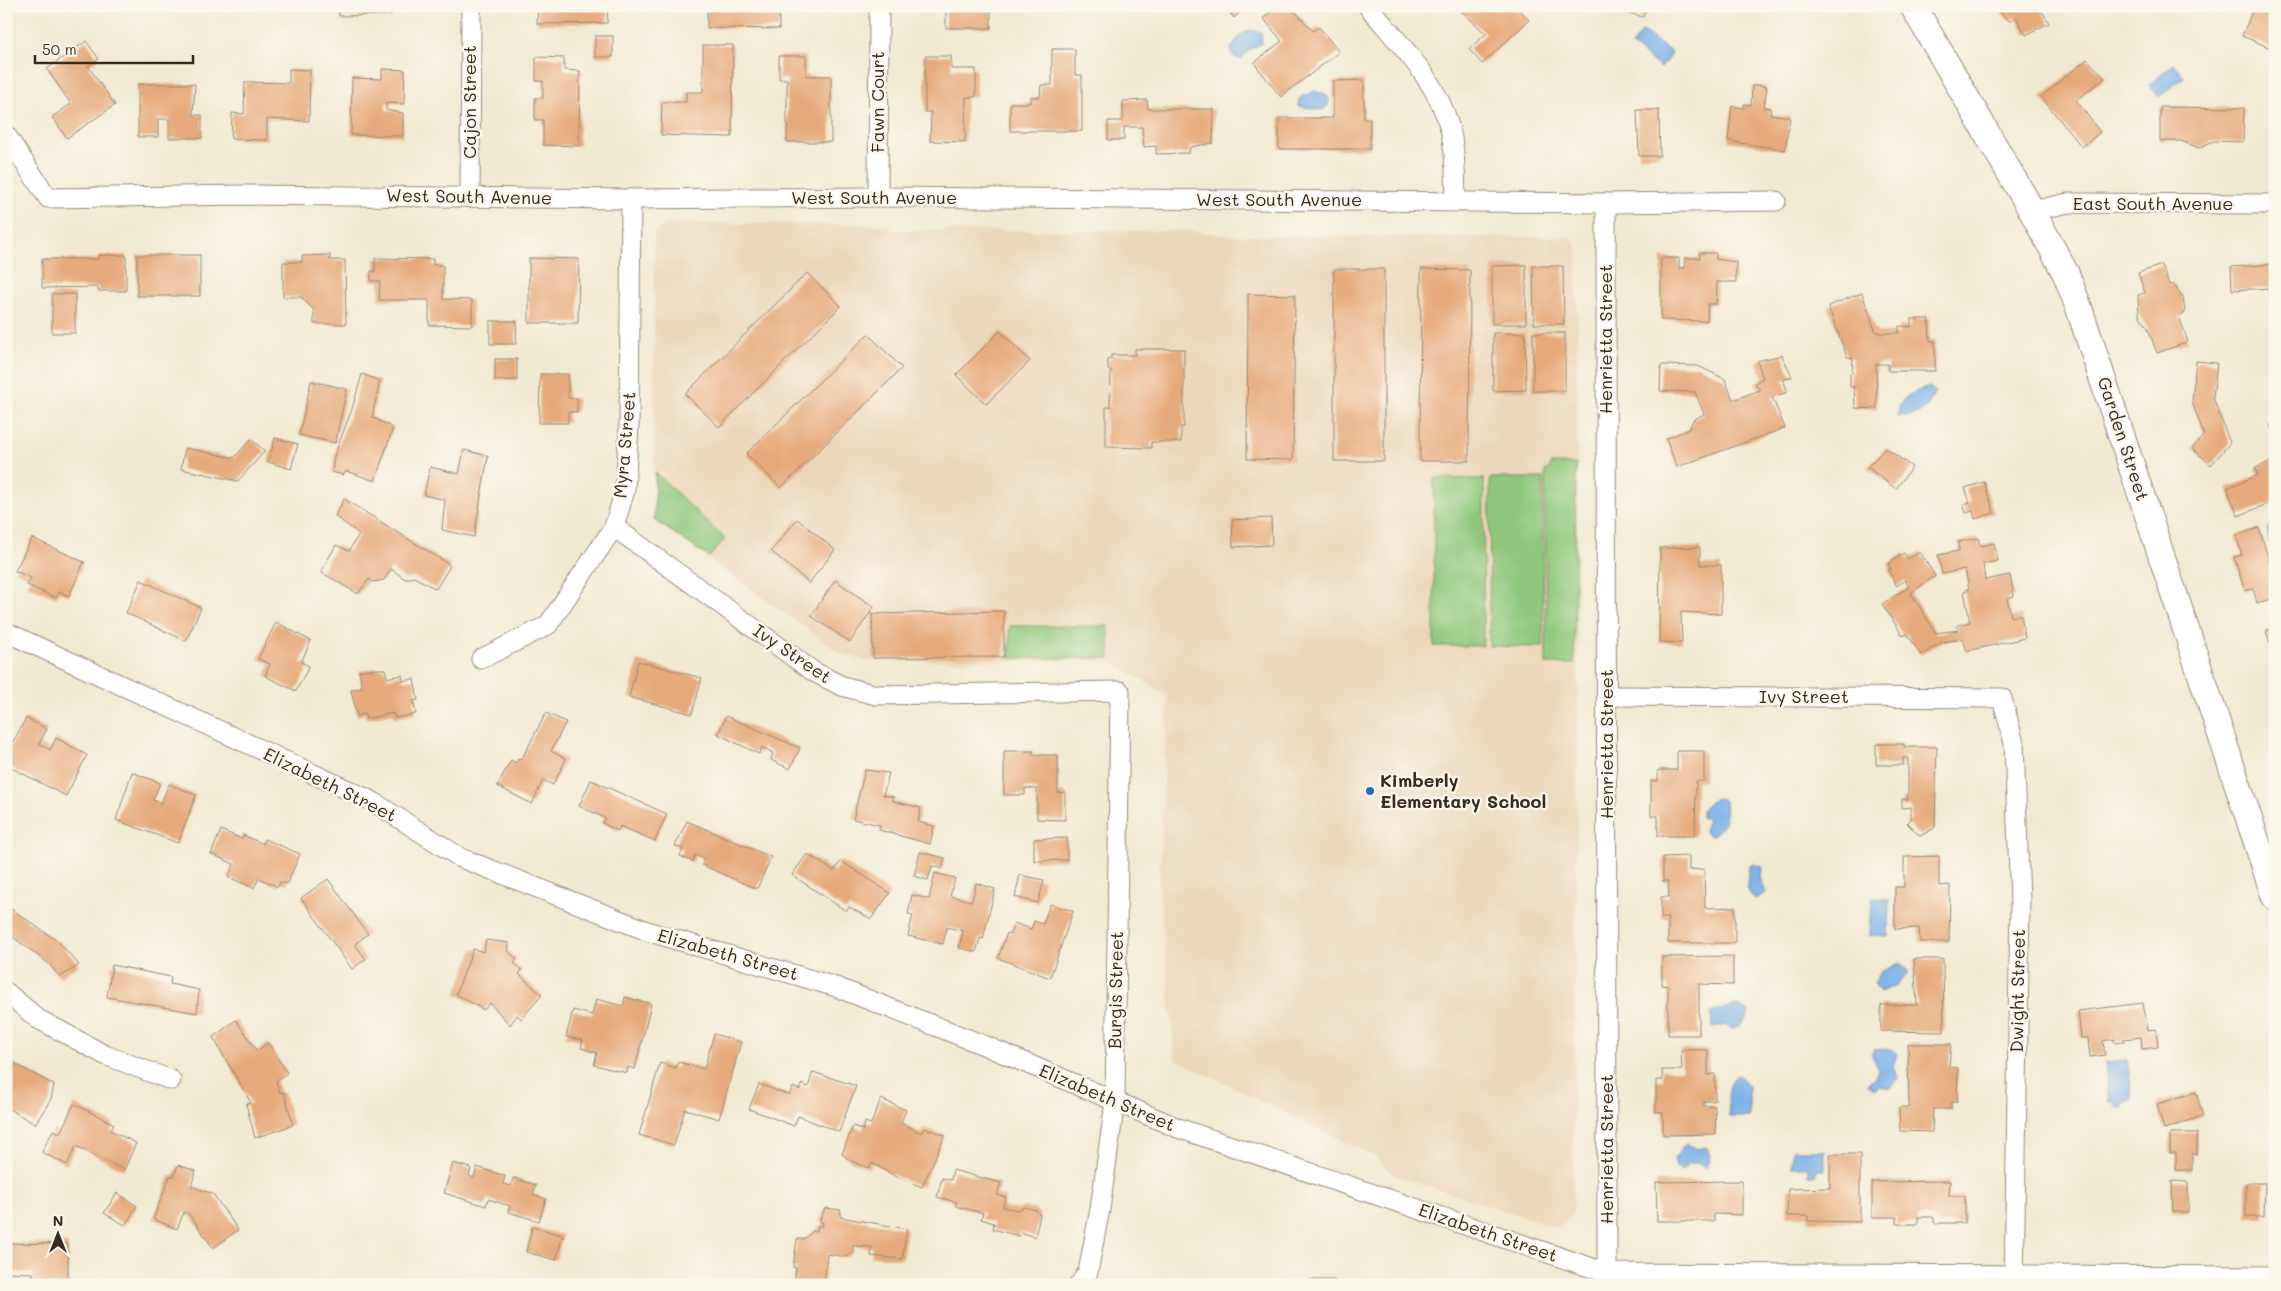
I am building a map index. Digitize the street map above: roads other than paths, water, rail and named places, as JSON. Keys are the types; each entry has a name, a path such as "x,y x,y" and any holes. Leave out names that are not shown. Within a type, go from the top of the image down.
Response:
{"street":[{"name":"Cajon Street","path":"470,197 471,6"},
{"name":"Fawn Court","path":"878,197 879,6"},
{"path":"1368,6 1423,73 1437,94 1450,130 1456,202"},
{"name":"Garden Street","path":"1913,6 2032,211 2066,274 2079,308 2275,897"},
{"name":"West South Avenue","path":"6,135 48,198 470,197 632,199 878,197 1606,204 1776,201"},
{"name":"Myra Street","path":"481,659 548,625 614,527 625,490 629,426 632,199"},
{"name":"East South Avenue","path":"2032,211 2068,203 2275,204"},
{"name":"Henrietta Street","path":"1606,204 1607,1279"},
{"name":"Ivy Street","path":"614,527 814,672 842,686 876,695 1120,691"},
{"name":"Elizabeth Street","path":"6,632 372,801 461,858 650,932 836,987 986,1046 1178,1128 1607,1279 2014,1280 2275,1276"},
{"name":"Burgis Street","path":"1079,1285 1088,1272 1097,1227 1114,1102 1120,691"},
{"name":"Ivy Street","path":"1607,696 2002,698"},
{"name":"Dwight Street","path":"2002,698 2014,743 2020,901 2014,1280"},
{"path":"6,992 38,1019 105,1055 171,1080"}],"water":[{"path":"1250,30 1261,32 1262,43 1251,49 1241,59 1236,58 1232,54 1231,48 1240,36"},
{"path":"1643,31 1672,53 1661,68 1632,45"},
{"path":"2174,64 2184,77 2159,97 2149,85"},
{"path":"1314,91 1326,94 1329,100 1328,106 1322,110 1299,106 1301,97"},
{"path":"1930,387 1935,392 1925,408 1916,414 1898,415 1904,399 1913,393"},
{"path":"2268,527 2275,527 2275,545 2268,544"},
{"path":"1720,798 1725,801 1724,821 1719,830 1711,836 1704,831 1708,818 1702,818 1702,810 1713,799"},
{"path":"1754,864 1763,867 1760,877 1766,893 1756,899 1749,893 1747,885 1749,866"},
{"path":"1872,898 1889,899 1888,936 1870,935"},
{"path":"1900,963 1909,972 1898,984 1880,992 1874,983 1880,972"},
{"path":"1735,1005 1748,1011 1748,1016 1741,1025 1733,1029 1725,1025 1713,1028 1710,1013"},
{"path":"1891,1049 1897,1054 1893,1066 1898,1078 1891,1088 1880,1086 1875,1089 1867,1084 1875,1078 1878,1068 1872,1055 1873,1050"},
{"path":"2128,1060 2132,1101 2126,1101 2123,1108 2120,1108 2116,1106 2115,1101 2109,1102 2105,1062"},
{"path":"1739,1075 1749,1086 1749,1117 1729,1117 1729,1088 1734,1079"},
{"path":"1686,1144 1698,1149 1706,1147 1710,1158 1705,1168 1700,1163 1688,1163 1682,1170 1676,1167 1674,1159"},
{"path":"1792,1150 1825,1150 1825,1170 1816,1170 1816,1175 1809,1175 1809,1167 1792,1167"}],"place":[{"name":"Kimberly Elementary School","path":"1370,791"}]}
